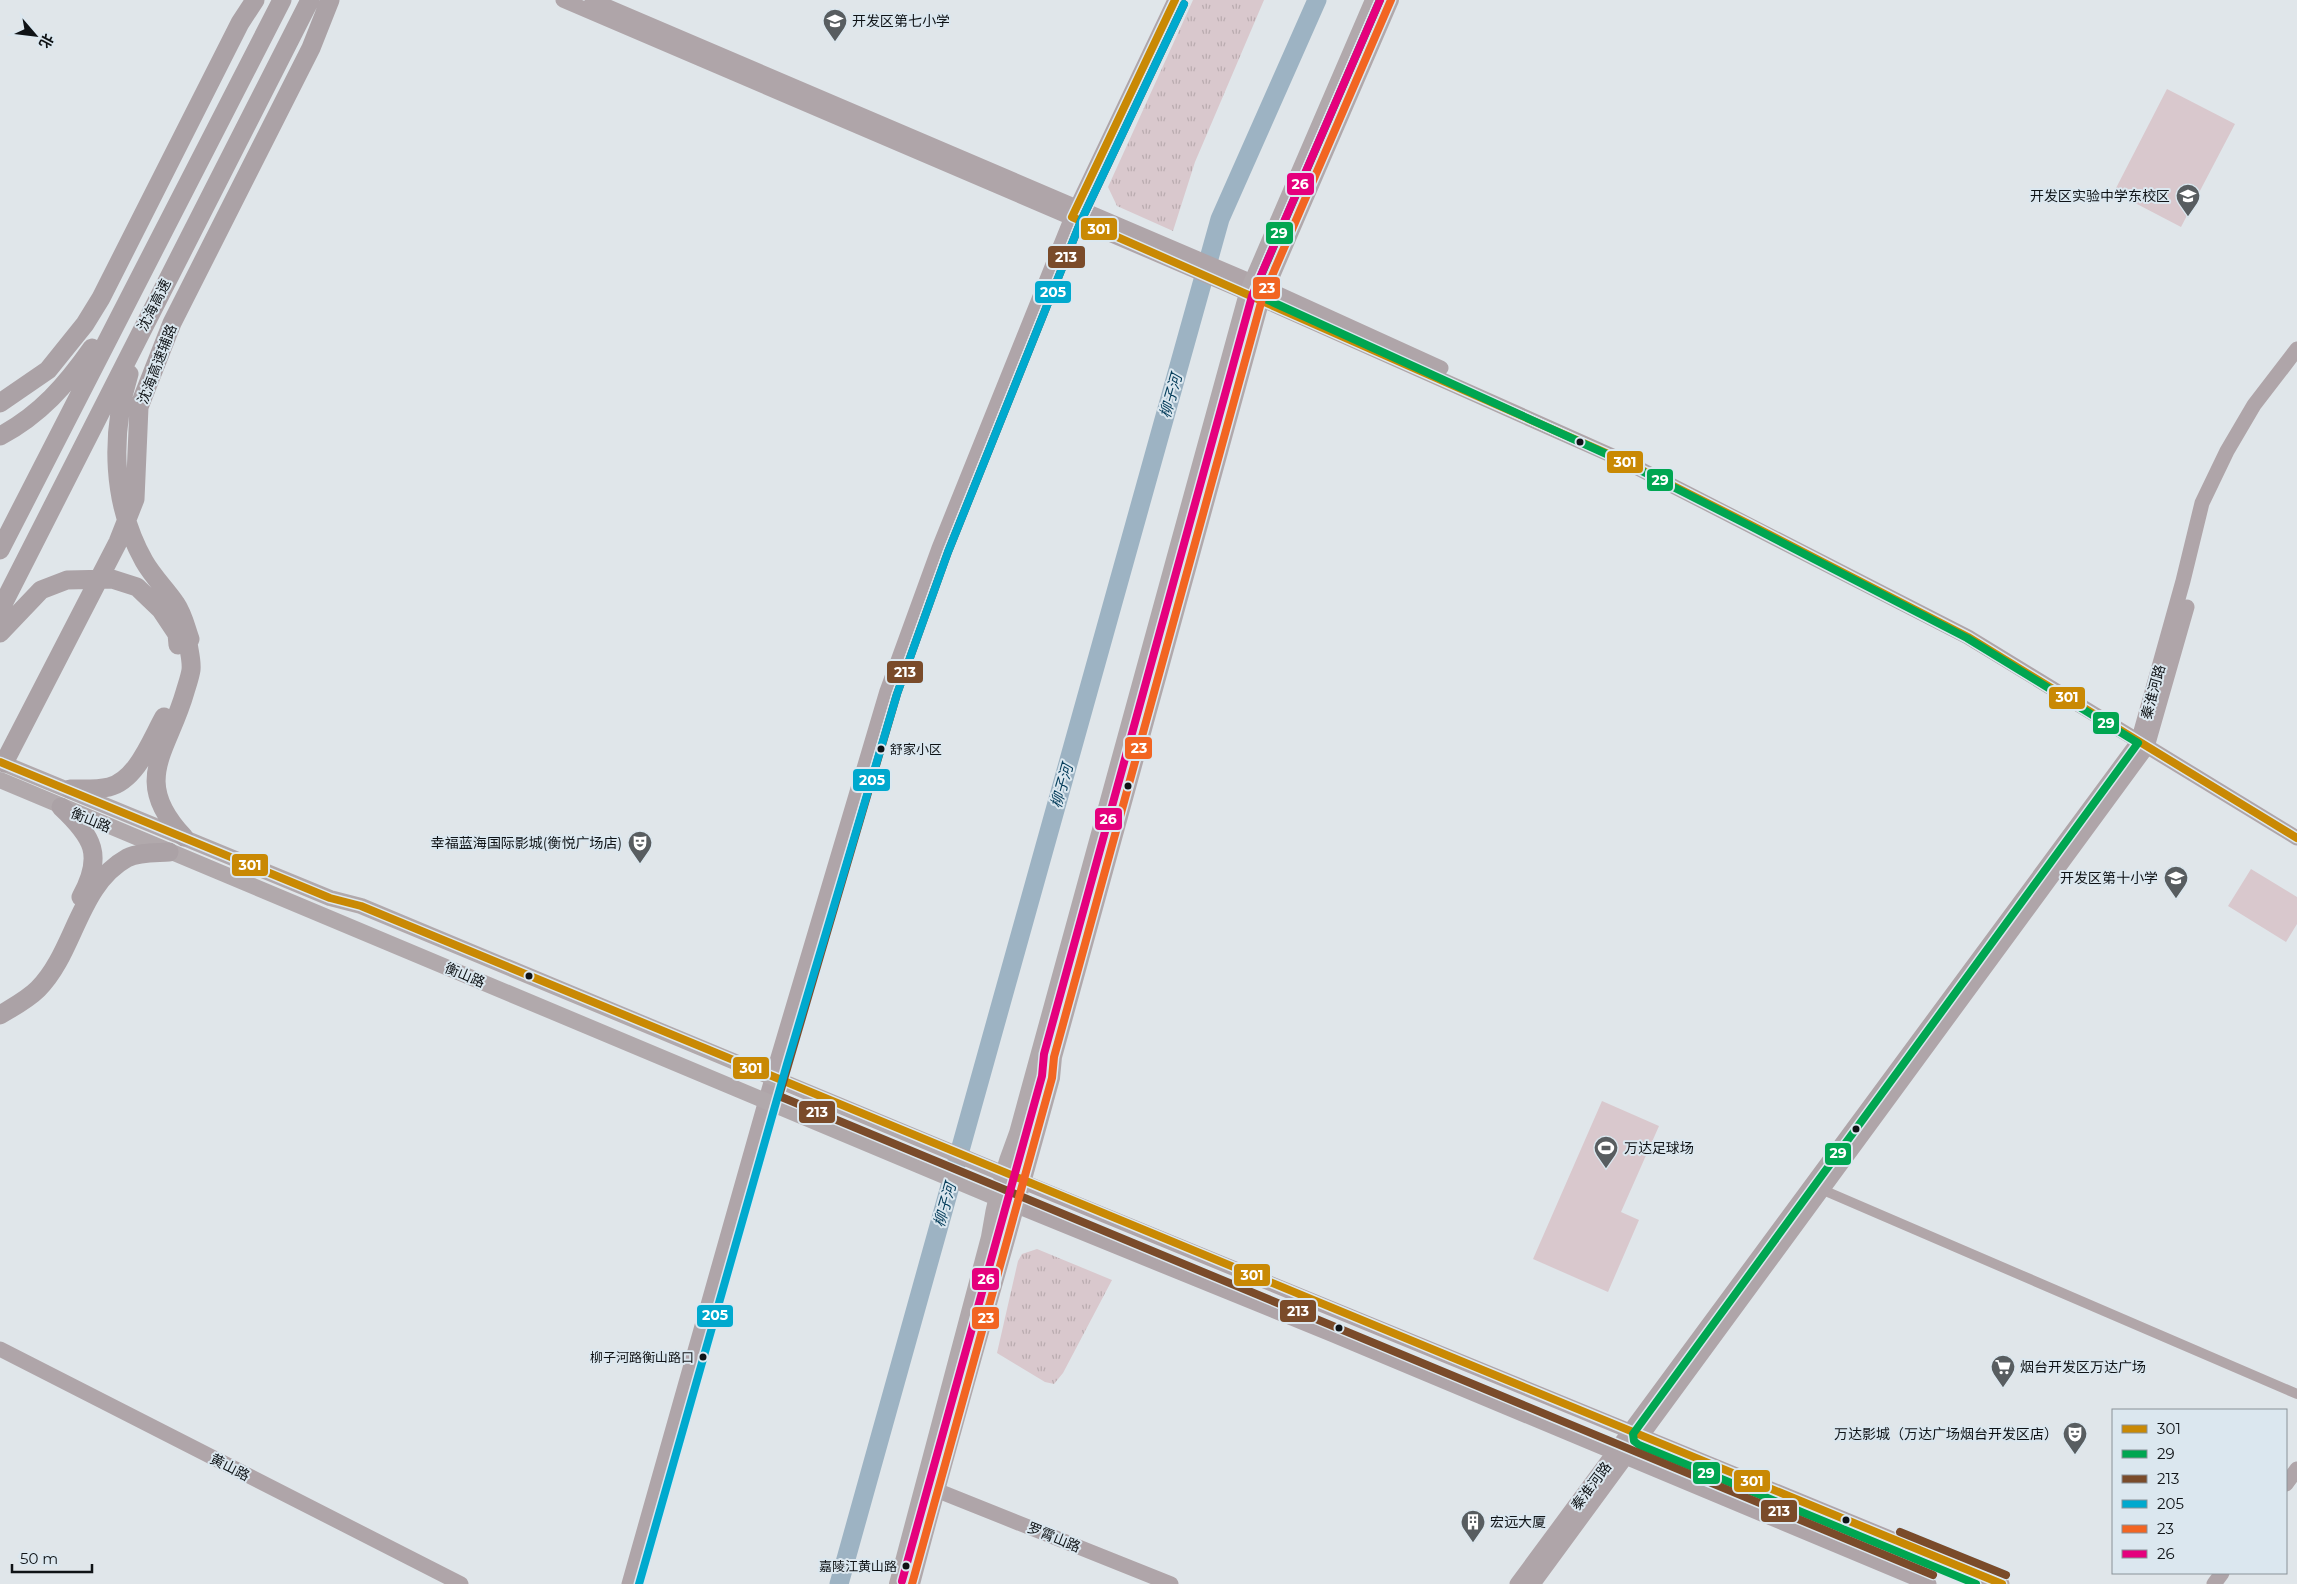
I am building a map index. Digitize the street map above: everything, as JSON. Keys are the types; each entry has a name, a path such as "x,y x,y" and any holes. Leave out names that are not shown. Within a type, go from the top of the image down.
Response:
{"highway":[{"path":"0,403 48,370 85,324 105,289 240,23 255,0"},
{"path":"180,197 265,0"},
{"name":"沈海高速","path":"0,550 282,0"},
{"name":"沈海高速","path":"0,610 310,0"},
{"path":"203,209 280,85 328,0"},
{"name":"沈海高速辅路","path":"1,768 118,542 135,498 140,407 172,323 311,48 328,0"},
{"path":"0,436 41,409 59,392 100,336 144,267"},
{"path":"166,281 142,335 125,386 117,423 117,478 127,525 145,562 178,606 190,639 188,643 191,669 180,708 157,762 156,791 164,814 184,837"},
{"path":"0,633 41,590 67,580 112,579 137,587 161,610 177,634 179,663 176,689 141,758 129,776 111,786 70,789"},
{"path":"0,1006 13,999 39,976 88,885 93,857 91,842 84,830 61,807"},
{"path":"0,1015 38,989 54,966 89,897 104,879 127,858 169,852"}],"main road":[{"path":"897,1584 997,1198 1017,1133 1249,288 1373,0"},
{"path":"912,1584 936,1490 1052,1078 1054,1058 1249,288 1391,0"},
{"path":"1,768 70,789 330,898 361,906 772,1079 801,1088 1004,1174"},
{"name":"衡山路","path":"1,768 61,807 767,1102 931,1168 997,1198"}],"street":[{"path":"592,0 1249,288 1624,461 1968,637 2144,740 2297,826"},
{"path":"629,1584 772,1079 887,691 939,548 1074,212 1175,0"},
{"path":"567,1 1074,212"},
{"name":"秦淮河路","path":"1533,1584 1621,1456 2144,740 2202,503 2227,451 2250,413 2297,348"},
{"name":"秦淮河路","path":"1637,1434 1824,1190 2144,740 2213,503 2262,409 2297,364"},
{"path":"2144,740 2297,838"},
{"path":"1004,1174 2002,1584"},
{"path":"1824,1190 2297,1394"},
{"path":"997,1198 1305,1323 1929,1584"},
{"name":"黄山路","path":"0,1349 461,1584"},
{"name":"秦淮河路","path":"1517,1584 1621,1456"},
{"path":"2287,1483 2297,1469"},
{"name":"罗霄山路","path":"936,1490 1171,1584"}],"green space":[{"path":"1193,0 1264,0 1195,162 1173,231 1117,206 1108,187"},
{"path":"2167,89 2235,124 2181,227 2114,192"},
{"path":"2251,869 2297,897 2297,924 2286,942 2228,906"},
{"name":"万达足球场","path":"1602,1101 1659,1126 1621,1212 1639,1220 1608,1292 1533,1259"},
{"path":"1037,1249 1112,1280 1063,1373 1054,1384 1045,1382 997,1353 1018,1261 1022,1254"}],"waterway":[{"name":"柳子河","path":"839,1584 1220,219 1317,0"}],"transit line":[{"name":"301","path":"1175,0 1072,217 1624,461 1749,524 1968,637 2297,838"},
{"name":"29","path":"1380,0 1257,285 1259,296 1624,462 1748,525 1967,638 2138,743 1633,1434 1634,1441 1639,1445 1976,1584"},
{"name":"26","path":"902,1581 1042,1076 1044,1054 1252,296 1380,0"},
{"name":"23","path":"912,1584 1052,1078 1054,1057 1262,299 1391,0"},
{"name":"213","path":"1184,4 1081,221 948,552 897,694 779,1096 1933,1575"},
{"name":"205","path":"639,1584 787,1064 897,694 948,552 1081,221 1184,4"},
{"name":"301","path":"0,762 330,898 361,906 2002,1584"},
{"name":"213","path":"1900,1532 2006,1575"}],"place":[{"name":"开发区第七小学","path":"835,42"},
{"name":"开发区实验中学东校区","path":"2188,217"},
{"name":"舒家小区","path":"881,749"},
{"name":"幸福蓝海国际影城(衡悦广场店)","path":"640,864"},
{"name":"开发区第十小学","path":"2176,899"},
{"name":"万达足球场","path":"1606,1169"},
{"name":"柳子河路衡山路口","path":"703,1357"},
{"name":"烟台开发区万达广场","path":"2003,1388"},
{"name":"万达影城（万达广场烟台开发区店）","path":"2075,1455"},
{"name":"宏远大厦","path":"1473,1543"},
{"name":"嘉陵江黄山路","path":"906,1566"}]}
